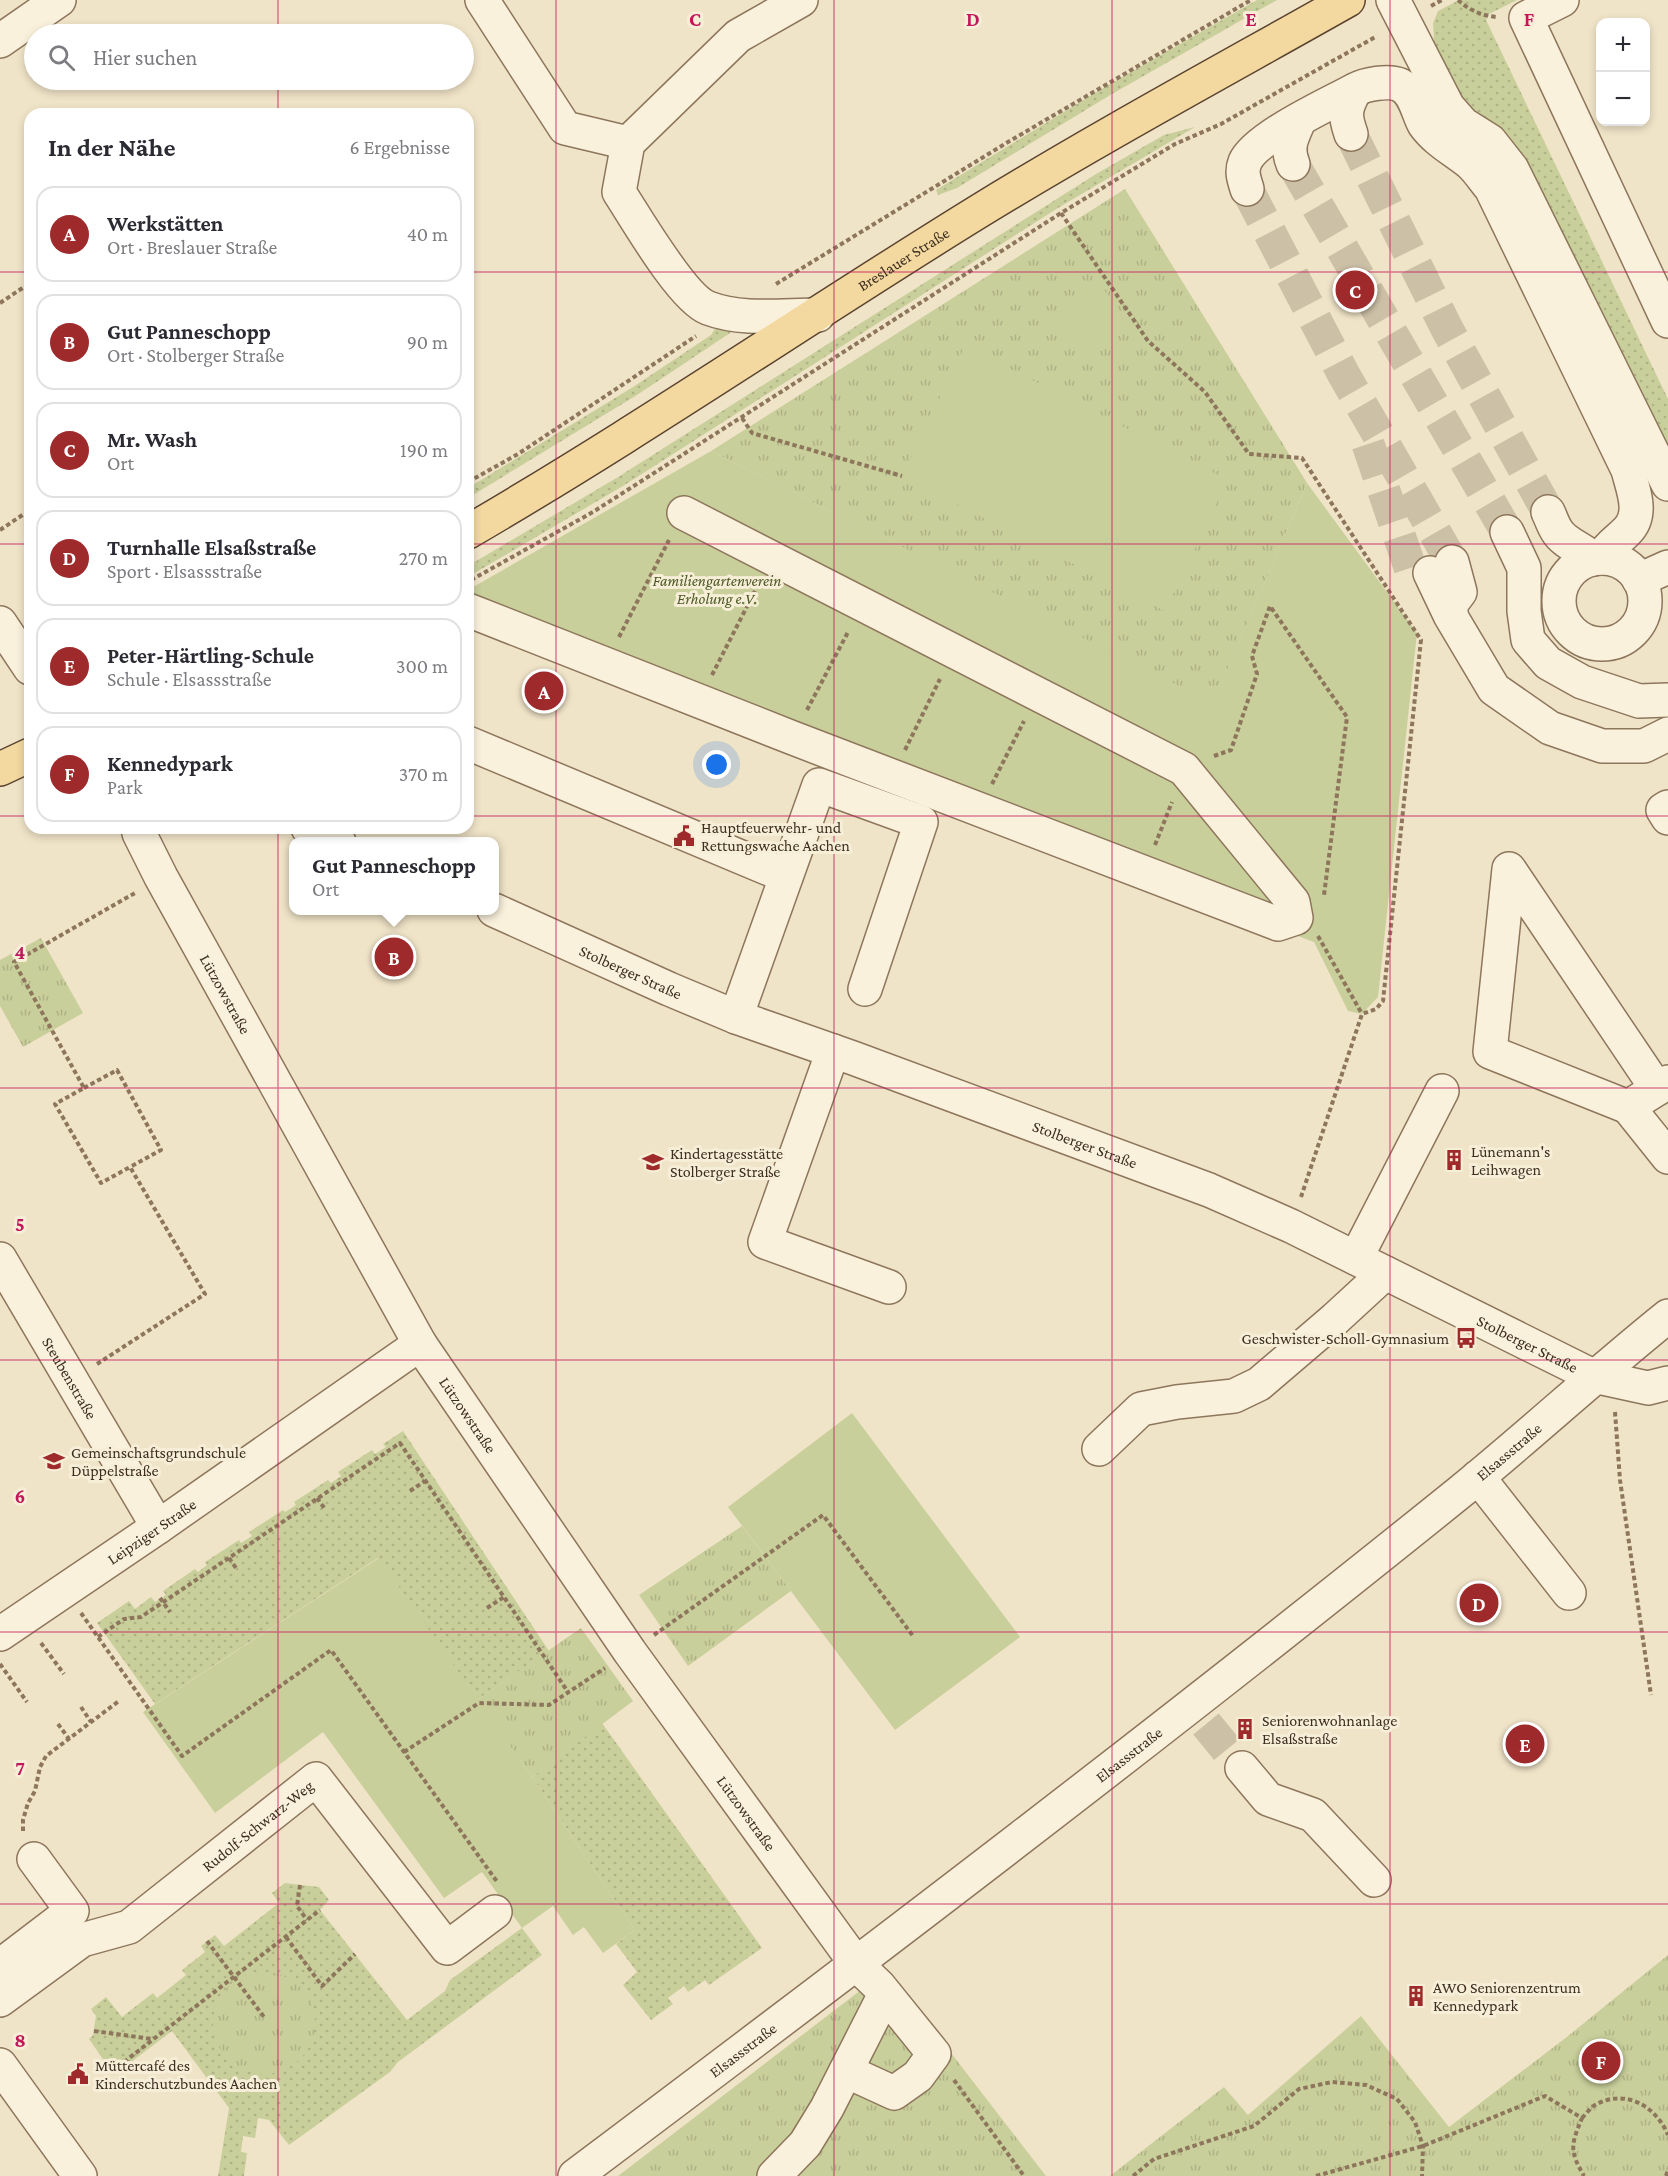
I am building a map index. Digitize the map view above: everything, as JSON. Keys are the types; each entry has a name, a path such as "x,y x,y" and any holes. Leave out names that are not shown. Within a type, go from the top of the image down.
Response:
{"main road":[{"name":"Breslauer Straße","path":"474,528 542,488 987,207 1153,109 1348,0"},
{"path":"0,769 24,758"}],"street":[{"path":"25,24 59,0"},
{"path":"482,0 565,128 628,143"},
{"path":"801,0 738,36 628,143 619,192 679,281 699,304 728,314 818,315"},
{"path":"1562,0 1526,18 1668,321"},
{"path":"1399,10 1448,107 1463,124 1490,141 1512,169 1668,484"},
{"path":"0,42 24,25"},
{"path":"1247,189 1242,172 1246,159 1258,145 1362,86 1379,83 1400,85 1413,96 1424,123 1443,145 1471,164 1491,188 1628,470 1638,507 1629,530 1610,544 1597,559 1574,569 1562,586 1559,600 1561,614 1567,627 1577,636 1590,642 1604,644 1618,641 1654,622 1644,609 1644,594 1654,573 1597,559 1568,543 1557,531 1518,527 1507,570 1513,590 1524,611 1528,640 1548,663 1582,682 1639,701 1668,700"},
{"path":"1351,134 1345,119 1346,107 1355,90"},
{"path":"1293,164 1288,153 1299,121"},
{"path":"684,513 1184,769 1312,926"},
{"path":"1432,572 1450,615 1494,689 1550,728 1602,746 1644,746 1668,734"},
{"path":"474,612 892,777 1278,924 1312,926"},
{"path":"0,622 24,660"},
{"path":"474,745 786,876"},
{"path":"736,1017 819,785 921,822 865,989"},
{"path":"1668,807 1663,810 1668,818"},
{"name":"Lützowstraße","path":"140,834 161,877 420,1344 630,1652 857,1965 885,1994 934,2054"},
{"path":"1628,1107 1663,1085 1509,869 1490,1052 1628,1107 1668,1157"},
{"name":"Stolberger Straße","path":"499,912 736,1017 1209,1190 1291,1226 1603,1379 1648,1388 1668,1383"},
{"path":"833,1051 765,1242 889,1287"},
{"path":"1356,1258 1442,1091"},
{"name":"Steubenstraße","path":"0,1259 159,1527"},
{"path":"1099,1449 1141,1409 1177,1401 1234,1396 1259,1384 1385,1273"},
{"name":"Elsassstraße","path":"575,2176 857,1965 1199,1715 1478,1477 1603,1379 1668,1316"},
{"name":"Leipziger Straße","path":"11,1627 159,1527 420,1344"},
{"path":"1478,1477 1569,1593"},
{"path":"1242,1768 1268,1799 1313,1815 1374,1880"},
{"name":"Rudolf-Schwarz-Weg","path":"0,2000 82,1940 129,1927 316,1779 447,1948 498,1899"},
{"path":"0,1966 72,1911 34,1859"},
{"path":"774,2176 805,2144 846,2071 885,1994"},
{"path":"846,2071 894,2093 918,2076 934,2054"},
{"path":"0,2065 80,2176"}],"path":[{"path":"767,290 1018,136 1251,0"},
{"path":"474,579 593,512 1061,213 1175,144 1221,124 1399,10 1442,0"},
{"path":"1458,0 1465,7 1486,16 1526,18"},
{"path":"1061,213 1148,341 1205,392 1249,454 1302,458 1421,640 1392,898 1383,1001 1376,1009 1362,1014"},
{"path":"0,303 24,287"},
{"path":"474,479 518,454 728,314"},
{"path":"742,418 752,433 902,476"},
{"path":"604,664 684,513"},
{"path":"0,530 24,514"},
{"path":"698,701 772,559"},
{"path":"793,738 862,604"},
{"path":"1145,874 1184,769 1231,750 1257,674 1252,656 1270,606 1347,717 1323,902"},
{"path":"892,777 954,652"},
{"path":"979,810 1038,694"},
{"path":"84,1088 14,962 161,877"},
{"path":"1291,1226 1362,1014 1312,926"},
{"path":"117,1070 161,1150 101,1184 55,1104 84,1088 117,1070"},
{"path":"72,1379 205,1294 130,1167"},
{"path":"1603,1379 1651,1695"},
{"path":"98,1637 124,1619 141,1617 162,1600 229,1558 248,1542 294,1515 381,1453 400,1443 568,1692"},
{"path":"336,1479 339,1485"},
{"path":"410,1491 425,1481"},
{"path":"317,1498 326,1509"},
{"path":"291,1509 294,1515"},
{"path":"404,1752 479,1703 549,1705 630,1652 823,1515 913,1636"},
{"path":"229,1558 236,1568"},
{"path":"202,1569 205,1574"},
{"path":"65,1590 182,1756 331,1650 404,1752 498,1899"},
{"path":"487,1608 504,1597"},
{"path":"162,1600 170,1612"},
{"path":"11,1627 64,1674"},
{"path":"0,1664 27,1702"},
{"path":"34,1859 23,1836 23,1820 28,1803 35,1791 40,1767 46,1756 119,1701"},
{"path":"81,1707 91,1722"},
{"path":"58,1724 69,1739"},
{"path":"300,1885 297,1906 307,1920"},
{"path":"124,2062 320,1910"},
{"path":"286,1936 322,1986 355,1954"},
{"path":"207,1941 264,2017"},
{"path":"94,2031 153,2039"},
{"path":"934,2054 1024,2176"},
{"path":"1132,2176 1154,2159 1254,2126 1299,2089 1332,2082 1366,2085 1397,2099 1415,2122 1423,2146 1422,2176"},
{"path":"1316,2176 1423,2146 1545,2096 1582,2118"},
{"path":"1584,2176 1573,2157 1574,2137 1582,2118 1594,2105 1616,2098 1640,2102 1662,2121 1668,2135"},
{"path":"1666,2176 1668,2170"}],"green space":[{"path":"1257,0 1277,0 1112,94 957,188 938,195 936,190 1105,87"},
{"path":"1459,0 1517,0 1489,14 1486,20 1668,399 1668,463 1467,108 1434,42 1433,23 1438,11"},
{"path":"1195,127 1058,208 623,486 474,573 474,562 618,477 1096,174 1164,135"},
{"path":"1125,189 1307,483 1213,704 711,451"},
{"path":"1098,281 1124,319 1081,349 1054,312"},
{"path":"718,324 733,331 637,395 474,494 474,484 633,387 711,335"},
{"path":"965,346 1228,480 1165,611 902,476"},
{"name":"Familiengartenverein Erholung e.V.","path":"711,451 1213,703 1307,483 1417,633 1378,997 1362,1014 1348,1011 1314,942 995,822 474,619 474,587"},
{"path":"41,938 83,1013 23,1047 0,1006 0,960"},
{"path":"852,1413 1020,1637 895,1730 728,1507"},
{"path":"403,1431 549,1651 477,1700 378,1558 155,1704 97,1623 129,1601 135,1609 151,1597 155,1602 166,1595 163,1591 195,1569 198,1572 207,1565 205,1562 239,1540 241,1543 252,1536 249,1532 283,1510 285,1512 296,1505 294,1502 328,1480 331,1483 341,1476 338,1472 372,1450 375,1454 386,1447 383,1444"},
{"path":"742,1526 791,1591 688,1666 639,1595"},
{"path":"379,1558 532,1777 635,1930 603,1953 584,1927 573,1935 553,1906 522,1928 482,1872 444,1898 323,1732 215,1813 143,1712"},
{"path":"581,1628 633,1701 532,1777 477,1700"},
{"path":"602,1723 762,1948 709,1985 705,1980 688,1992 684,1986 668,1998 673,2004 651,2020 623,1985 637,1972 616,1944 635,1930 532,1777"},
{"path":"285,1883 319,1887 329,1900 320,1910 407,2020 445,1991 450,1980 522,1928 542,1955 398,2062 390,2072 289,2145 269,2120 258,2118 255,2138 243,2136 241,2152 247,2153 244,2176 218,2176 229,2108 172,2031 114,2075 89,2039 93,2035 96,2016 91,2009 106,1997 122,2017 153,1993 157,1998 186,1975 182,1970 205,1952 201,1946 215,1935 224,1946 279,1903 272,1893"},
{"path":"1668,1955 1668,2176 1110,2176 1224,2087 1248,2115 1361,2016 1449,2127 1568,2036"},
{"path":"887,1970 1046,2176 618,2176"},
{"path":"264,1972 283,1976 300,1987 311,2004 315,2023 311,2042 300,2059 283,2070 264,2074 245,2070 228,2059 217,2042 213,2023 217,2004 228,1987 245,1976"}],"tunnel":[{"path":"1351,134 1446,327 1548,512"},
{"path":"1293,164 1507,532"},
{"path":"1247,189 1344,375 1452,562"},
{"path":"1368,444 1415,582"},
{"path":"1206,1724 1242,1768"}],"place":[{"name":"Mr. Wash","path":"1355,290"},
{"name":"Werkstätten","path":"544,691"},
{"name":"Hauptfeuerwehr- und Rettungswache Aachen","path":"684,836"},
{"name":"Gut Panneschopp","path":"394,957"},
{"name":"Lünemann's Leihwagen","path":"1454,1160"},
{"name":"Kindertagesstätte Stolberger Straße","path":"653,1162"},
{"name":"Geschwister-Scholl-Gymnasium","path":"1466,1338"},
{"name":"Gemeinschaftsgrundschule Düppelstraße","path":"54,1461"},
{"name":"Turnhalle Elsaßstraße","path":"1479,1603"},
{"name":"Seniorenwohnanlage Elsaßstraße","path":"1245,1729"},
{"name":"Peter-Härtling-Schule","path":"1525,1744"},
{"name":"AWO Seniorenzentrum Kennedypark","path":"1416,1996"},
{"name":"Kennedypark","path":"1601,2061"},
{"name":"Müttercafé des Kinderschutzbundes Aachen","path":"78,2074"}]}
